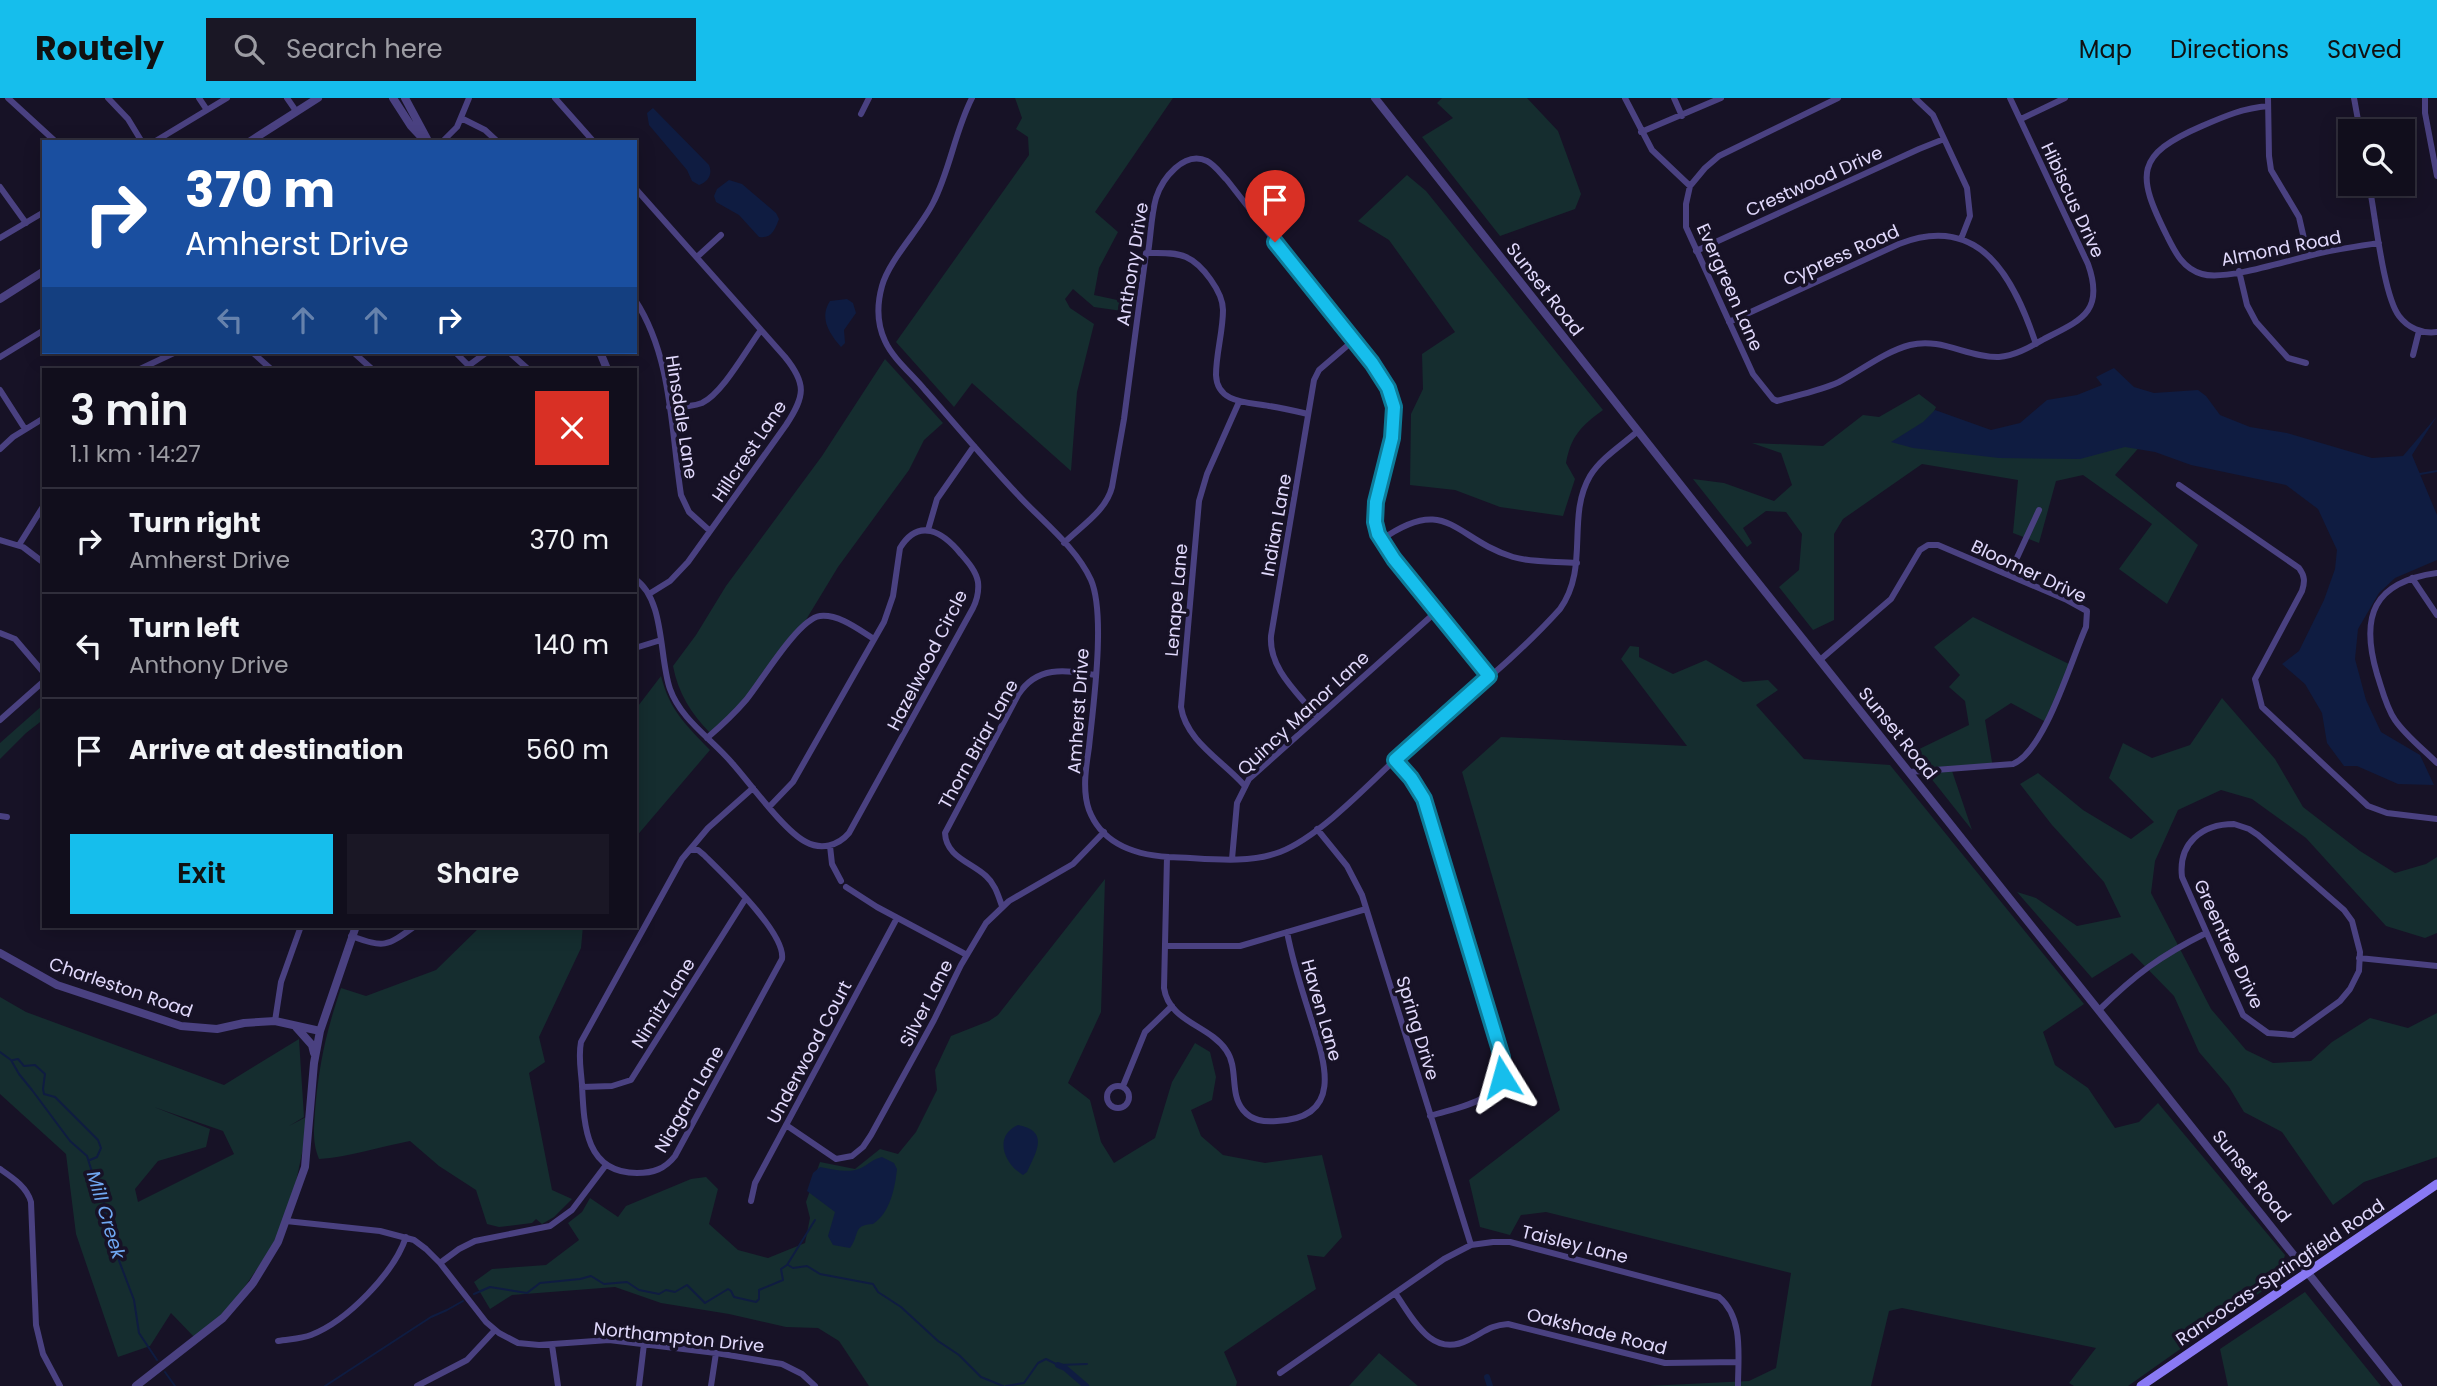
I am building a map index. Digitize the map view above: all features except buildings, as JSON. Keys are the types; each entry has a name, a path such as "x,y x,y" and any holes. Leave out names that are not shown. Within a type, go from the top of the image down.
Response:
{"main road":[{"name":"Rancocas-Springfield Road","path":"2141,1386 2437,1184"}],"street":[{"path":"8,98 54,140"},
{"path":"108,98 128,119 141,140"},
{"path":"199,98 207,110"},
{"path":"157,140 226,98"},
{"path":"288,98 296,111"},
{"path":"252,140 318,98"},
{"path":"393,98 411,126 425,140"},
{"path":"405,98 426,140"},
{"path":"444,140 457,127 469,98"},
{"path":"555,98 592,140"},
{"path":"861,114 869,98"},
{"name":"Amherst Drive","path":"972,98 940,189 929,212 882,285 878,307 881,328 889,348 1064,543 1083,567 1094,590 1098,617 1086,793 1090,811 1104,832 1112,841 1129,850 1147,855 1257,858 1295,845 1317,830 1560,609 1573,586 1586,485 1605,459 1638,431"},
{"name":"Sunset Road","path":"1375,98 2398,1386"},
{"path":"1625,98 1641,132 1656,155 1690,186 1705,167 1719,156 1838,98"},
{"path":"1674,98 1682,116"},
{"path":"1641,132 1721,98"},
{"path":"1915,98 1933,115 1967,188 1969,221 1961,239"},
{"name":"Hibiscus Drive","path":"2010,98 2091,272 2094,294 2085,315 2069,327 2036,344"},
{"path":"2021,119 2066,98"},
{"path":"2354,98 2358,119"},
{"path":"2425,98 2425,113 2437,176"},
{"path":"2268,102 2271,170 2299,217 2308,256"},
{"name":"Almond Road","path":"2268,102 2230,113 2176,137 2157,152 2147,172 2150,200 2180,260 2190,269 2207,275 2379,243"},
{"path":"461,118 485,130 496,140"},
{"name":"Crestwood Drive","path":"1696,251 1944,139"},
{"name":"Anthony Drive","path":"1064,543 1100,510 1111,492 1124,419 1146,253 1160,189 1181,163 1192,159 1205,160 1227,180 1384,379 1394,407 1392,438 1377,499 1376,528 1394,559 1489,676"},
{"name":"Evergreen Lane","path":"1690,186 1685,215 1686,227 1754,374 1777,401 1828,386 1891,352 1911,345 1933,343 1974,354 2000,357 2036,344"},
{"path":"0,187 26,223"},
{"name":"Hillcrest Lane","path":"637,190 795,369 801,383 801,397 786,425 710,531 676,576 649,594"},
{"path":"2371,196 2394,308 2401,318 2418,331 2437,332"},
{"path":"0,239 42,213"},
{"path":"697,257 721,235"},
{"name":"Cypress Road","path":"1729,322 1906,241 1932,235 1961,239 1989,254 2007,276 2036,344"},
{"path":"1148,253 1176,254 1190,259 1221,298 1223,309 1216,381 1223,393 1239,402 1308,414"},
{"path":"2239,271 2247,305 2256,322 2288,358 2306,363"},
{"path":"0,299 42,272"},
{"name":"Hinsdale Lane","path":"637,303 648,322 657,347 669,407 681,495 690,512 710,531"},
{"path":"669,407 698,404 712,396 728,378 761,330"},
{"path":"0,357 42,331"},
{"path":"2413,355 2418,331"},
{"name":"Indian Lane","path":"1317,717 1276,666 1271,636 1315,375 1354,340"},
{"path":"142,368 172,354"},
{"path":"254,354 269,368"},
{"path":"355,354 371,368"},
{"path":"467,367 484,354"},
{"path":"511,354 527,368"},
{"path":"0,390 24,429"},
{"name":"Lenape Lane","path":"1239,402 1205,478 1199,501 1181,708 1184,721 1191,732 1244,785"},
{"path":"0,449 24,429 42,419"},
{"path":"770,806 793,782 891,606 900,548 910,536 928,530 937,499 975,446"},
{"path":"2179,485 2299,568 2302,573 2302,591 2255,679 2262,707 2368,806 2387,813 2437,819"},
{"path":"19,545 42,508"},
{"path":"2009,575 2039,510"},
{"path":"1381,540 1416,521 1436,519 1448,522 1510,556 1577,563"},
{"name":"Hazelwood Circle","path":"830,846 849,834 977,600 978,585 970,565 945,538 928,530"},
{"path":"0,540 19,545 42,562"},
{"name":"Bloomer Drive","path":"1820,660 1891,599 1917,553 1924,546 1938,545 2087,611 2086,627 2049,718 2025,759 2013,764 1909,772"},
{"path":"2437,573 2412,579 2392,589 2378,603 2370,621 2369,635 2376,671 2393,718 2437,763"},
{"path":"2412,579 2437,615"},
{"path":"637,580 649,594 672,694 684,712 792,831 804,841 830,846 832,864 844,884 897,918 967,955"},
{"name":"Quincy Manor Lane","path":"1232,859 1236,807 1244,785 1437,611"},
{"path":"707,738 742,705 806,621 821,616 829,617 855,627 874,639"},
{"path":"0,633 15,639 42,671"},
{"path":"637,647 661,640"},
{"name":"Thorn Briar Lane","path":"1002,906 993,884 983,873 951,851 945,833 1027,682 1052,671 1095,675"},
{"path":"0,720 42,683"},
{"path":"1395,760 1424,799 1503,1067 1500,1082 1488,1096 1430,1116"},
{"path":"440,1263 475,1241 496,1235 542,1229 556,1223 572,1210 606,1165 596,1155 587,1136 579,1059 584,1034 682,859 708,828 753,788"},
{"name":"Greentree Drive","path":"2234,824 2258,835 2344,910 2352,921 2359,958 2357,976 2340,1001 2293,1035 2276,1035 2262,1030 2243,1015 2186,891 2182,862 2189,842 2208,827 2234,824"},
{"name":"Spring Drive","path":"1317,830 1347,866 1359,888 1471,1245"},
{"name":"Silver Lane","path":"786,1125 836,1158 852,1156 863,1147 983,927 1002,906 1069,867 1104,832"},
{"name":"Niagara Lane","path":"606,1165 619,1171 642,1173 662,1169 671,1161 778,969 783,954 781,945 746,898 701,852 691,850"},
{"path":"1123,1086 1145,1032 1171,1006 1164,988 1167,856"},
{"name":"Nimitz Lane","path":"582,1087 618,1086 631,1080 746,898"},
{"path":"1166,946 1236,946 1366,909"},
{"name":"Underwood Court","path":"751,1201 754,1183 897,918"},
{"path":"275,1021 281,982 300,928"},
{"path":"136,1386 210,1329 243,1296 271,1256 302,1178 307,1155 315,1055 320,1031 355,928"},
{"path":"351,936 384,945 412,928"},
{"name":"Haven Lane","path":"1171,1006 1225,1048 1232,1063 1239,1104 1248,1116 1269,1121 1290,1120 1305,1115 1317,1105 1322,1095 1325,1068 1287,932"},
{"path":"2099,1010 2130,979 2159,958 2206,933"},
{"name":"Charleston Road","path":"0,953 57,985 181,1026 216,1029 244,1023 275,1021 320,1031"},
{"path":"2359,958 2437,966"},
{"path":"293,1024 312,1045 315,1055"},
{"path":"0,1169 23,1187 32,1202 36,1325 43,1354 59,1384 49,1386"},
{"name":"Northampton Drive","path":"286,1222 380,1231 406,1237 426,1249 440,1263 495,1330 518,1343 552,1345 602,1340 716,1353 782,1364 815,1386"},
{"path":"278,1341 310,1335 336,1320 386,1274 401,1253 406,1237"},
{"name":"Taisley Lane","path":"1280,1373 1444,1259 1471,1245 1493,1242 1526,1245 1719,1297 1727,1304 1736,1323 1738,1386"},
{"name":"Oakshade Road","path":"1395,1293 1423,1334 1444,1345 1459,1344 1486,1328 1508,1324 1665,1363 1738,1362"},
{"path":"417,1386 467,1360 495,1330"},
{"path":"639,1386 644,1344"},
{"path":"552,1345 558,1386"},
{"path":"711,1386 716,1353"},
{"path":"802,1386 809,1380"}],"green space":[{"path":"1015,98 1173,98 1095,212 1118,232 1099,268 1094,295 1131,303 1129,312 1094,307 1073,289 1065,299 1070,308 1094,324 1077,392 1071,471 972,383 954,407 896,342 1029,155 1028,137 1016,129 1022,118"},
{"path":"1442,98 1527,98 1558,131 1581,194 1575,209 1500,236 1422,137 1453,118 1437,103"},
{"path":"1407,175 1426,191 1603,410 1583,427 1571,446 1566,463 1575,479 1563,516 1500,507 1455,490 1410,485 1411,414 1423,389 1422,354 1455,332 1389,240 1358,221"},
{"path":"885,359 943,423 924,440 909,470 838,567 801,628 753,691 710,733 686,702 673,666 726,586 822,456"},
{"path":"1919,394 1936,407 1921,441 2142,444 2115,475 2198,545 2167,604 2119,569 2152,524 2083,475 2056,481 2039,543 2013,533 2018,480 1922,464 1843,519 1834,534 1834,620 1813,630 1779,587 1799,570 1802,534 1786,512 1766,511 1743,528 1752,543 1747,547 1693,479 1724,483 1774,501 1792,485 1781,453 1752,443 1823,446 1863,415 1879,417"},
{"path":"1973,617 2071,665 2046,722 2011,703 1985,720 1993,768 1951,768 1972,830 1911,753 1969,725 1965,701 1949,687 1960,675 1934,647"},
{"path":"1630,646 1639,647 1639,657 1673,674 1706,660 1743,682 1768,680 1778,690 1756,705 1804,759 1890,765 2084,1004 2043,1032 2055,1065 2088,1088 2115,1128 2139,1122 2158,1103 2285,1255 2278,1280 2128,1386 2074,1386 2069,1383 2096,1348 1902,1308 1889,1311 1871,1386 1647,1386 1749,1381 1776,1368 1791,1273 1546,1212 1521,1215 1510,1235 1480,1227 1469,1180 1560,1110 1462,772 1501,737 1687,746 1621,659"},
{"path":"661,676 674,708 710,750 637,836 637,707"},
{"path":"2222,698 2275,759 2303,807 2360,851 2395,873 2426,864 2437,857 2437,933 2425,938 2386,926 2306,838 2252,799 2221,790 2178,810 2155,861 2151,893 2211,1009 2246,1050 2273,1063 2311,1061 2332,1042 2370,1018 2408,1028 2437,1013 2437,1157 2364,1182 2333,1205 2282,1132 2244,1112 2229,1087 2199,1052 2174,996 2132,953 2092,978 2017,892 2036,898 2077,926 2121,917 2104,882 2052,825 2020,784 2038,773 2083,810 2131,839 2154,822 2109,778 2123,743 2152,758 2190,745"},
{"path":"42,706 42,721 0,759 0,743"},
{"path":"1105,879 1101,1012 1068,1083 1090,1100 1101,1142 1114,1163 1155,1138 1172,1082 1195,1043 1210,1052 1216,1077 1212,1100 1191,1110 1201,1136 1223,1155 1265,1163 1322,1155 1342,1237 1324,1257 1307,1255 1316,1289 1224,1352 1237,1382 1236,1386 869,1386 839,1341 818,1328 786,1327 661,1303 615,1287 512,1295 490,1309 474,1282 492,1269 546,1265 579,1240 568,1223 582,1212 590,1198 618,1217 626,1206 691,1179 706,1177 718,1189 709,1224 738,1250 768,1258 805,1243 810,1218 806,1202 820,1162 855,1169 880,1149 898,1154 916,1132 937,1090 935,1070 951,1036 998,1015"},
{"path":"479,928 583,928 581,948 539,1037 545,1062 529,1073 552,1190 572,1199 554,1217 542,1224 536,1219 532,1223 499,1227 487,1224 476,1190 439,1166 410,1141 319,1159 314,1135 321,1063 341,988 366,996 436,970"},
{"path":"0,997 26,1012 224,1085 299,1039 304,1117 289,1126 310,1115 287,1225 224,1317 197,1340 171,1313 150,1346 118,1357 76,1234 66,1154 0,1094","holes":["154,1107 223,1131 234,1154 138,1202 135,1189 158,1161 206,1147 210,1129"]},
{"path":"2305,1292 2381,1386 2228,1386 2220,1349"},
{"path":"1379,1353 1418,1386 1349,1386"}],"water":[{"path":"653,108 709,165 710,174 705,182 699,185 692,181 687,170 649,125 647,113"},
{"path":"729,180 742,184 776,213 779,219 770,235 759,237 739,215 716,202 714,196 717,189"},
{"path":"847,299 853,303 856,313 844,330 845,343 841,347 829,331 825,313 830,301"},
{"path":"2114,368 2134,387 2154,393 2198,390 2220,415 2250,427 2287,433 2372,458 2403,456 2437,416 2412,455 2437,515 2437,560 2395,578 2379,593 2358,629 2355,659 2366,700 2381,732 2420,755 2434,785 2398,784 2357,766 2344,766 2327,743 2322,713 2305,684 2282,664 2299,651 2324,600 2335,569 2337,550 2318,509 2286,485 2191,465 2155,452 2125,447 2080,459 1999,458 1913,448 1891,442 1923,422 1935,410 1991,430 2020,423 2047,400 2077,395 2102,385 2096,377"},
{"path":"1018,1125 1034,1132 1038,1143 1027,1172 1023,1175 1011,1164 1004,1150 1006,1136"},
{"path":"882,1157 894,1163 897,1169 888,1207 873,1224 859,1229 850,1248 833,1245 828,1236 835,1212 807,1191 813,1173 820,1167 856,1170"}],"waterway":[{"path":"2420,474 2437,471"},
{"name":"Mill Creek","path":"0,1052 11,1060 70,1141 87,1156 96,1185 103,1195 107,1229 134,1300 139,1333 157,1360"},
{"path":"13,1060 18,1059 24,1066 35,1065 45,1074 44,1094 55,1097 98,1140 101,1148 97,1157 90,1160"},
{"path":"474,1294 490,1287 527,1293 540,1283 591,1276 604,1284 627,1282 639,1290 659,1294 666,1290 675,1292 687,1285 705,1303 728,1289 734,1297 756,1302 759,1299 759,1290 783,1280 781,1269 787,1265 815,1220"},
{"path":"788,1265 793,1268 807,1266 820,1274 873,1284 878,1292 901,1307 981,1377 1003,1386"},
{"path":"325,1386 431,1317 463,1301"},
{"path":"1006,1386 1024,1383 1038,1363 1046,1359 1058,1365 1087,1364"},
{"path":"1058,1365 1086,1386"},
{"name":"Mill Creek","path":"165,1372 175,1386"},
{"path":"1487,1377 1490,1386"}],"route":[{"path":"1275,242 1384,379 1394,407 1392,438 1376,502 1375,522 1378,534 1394,559 1489,676 1395,760 1423,795 1502,1057 1502,1077"}]}
